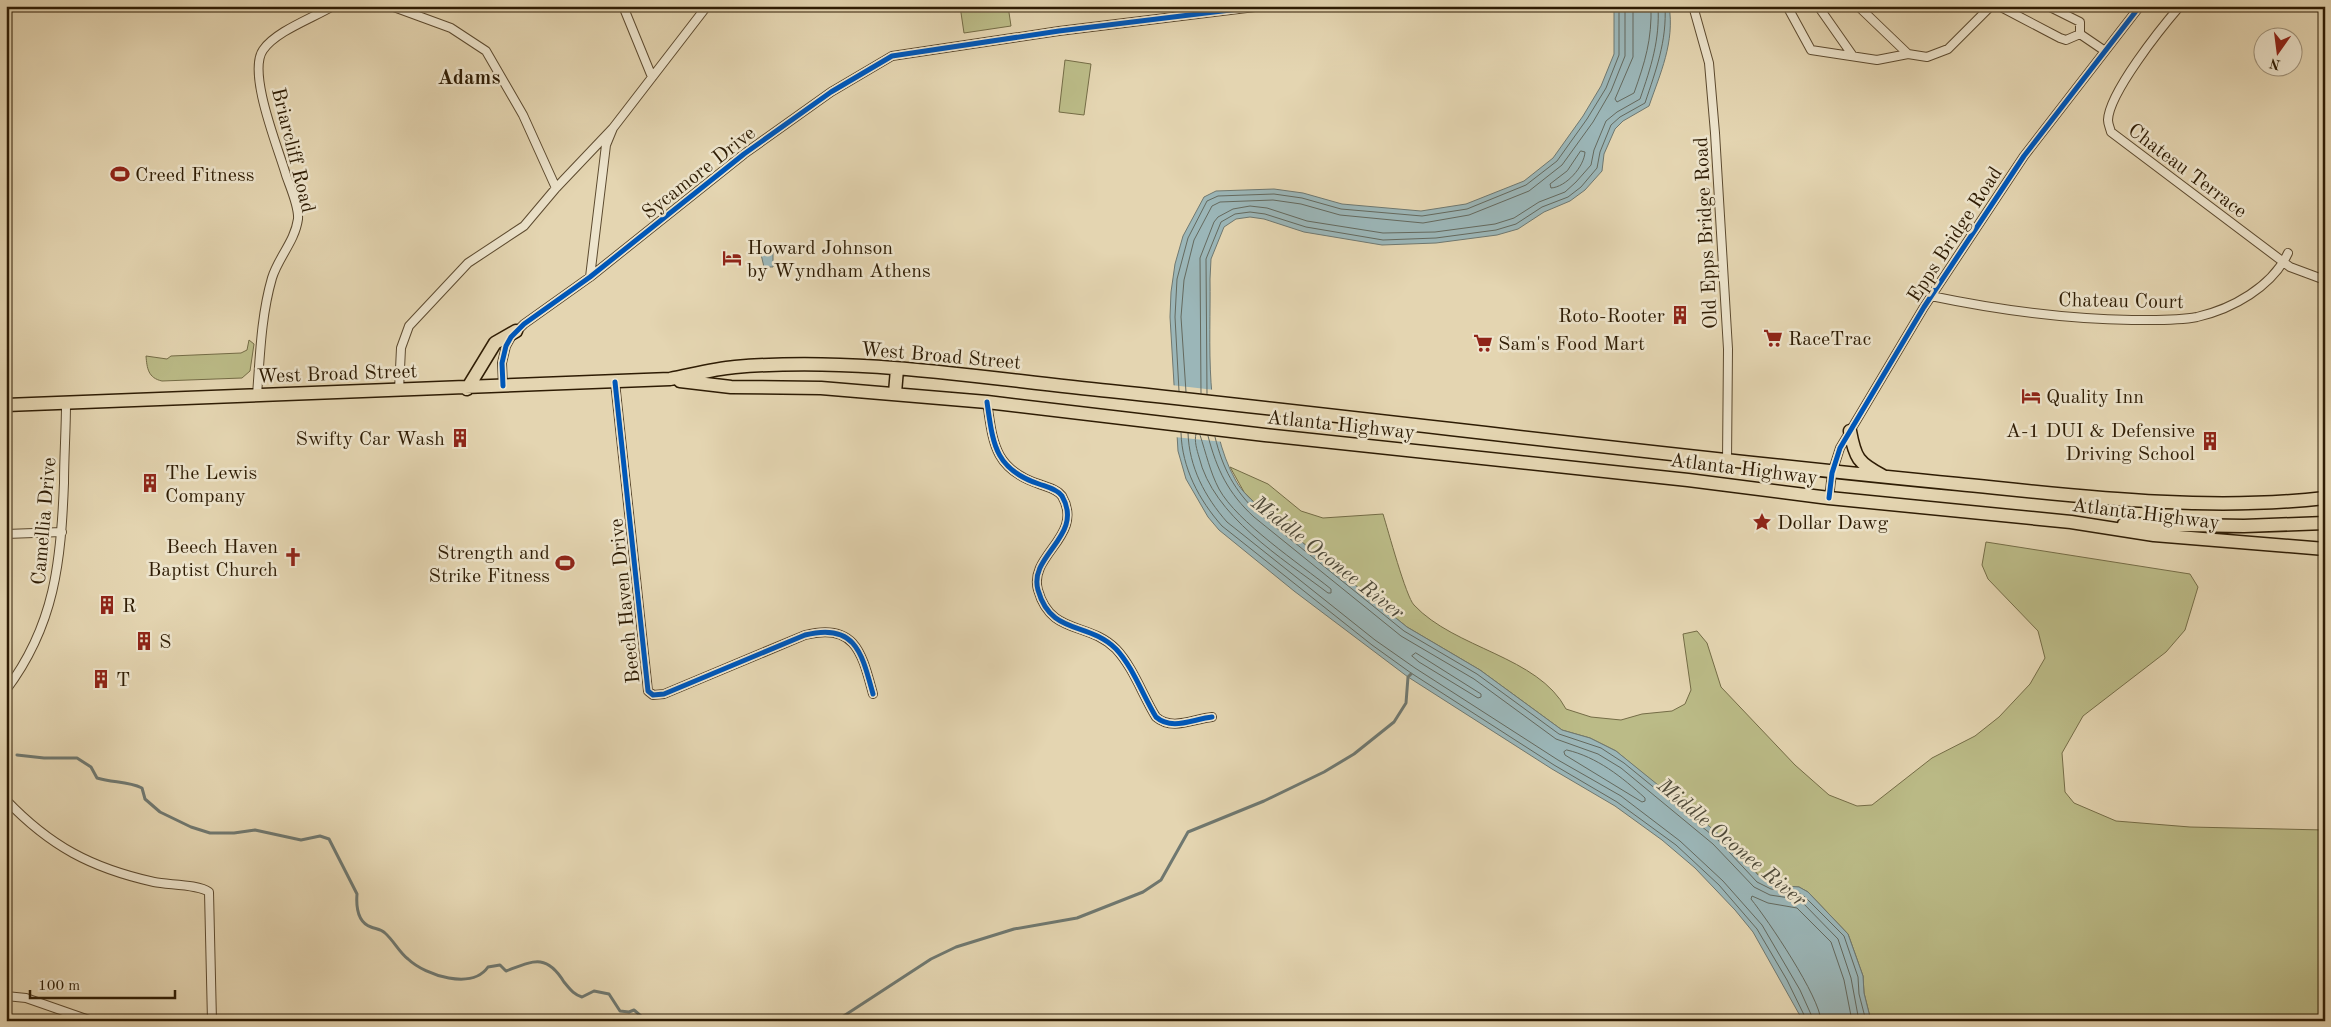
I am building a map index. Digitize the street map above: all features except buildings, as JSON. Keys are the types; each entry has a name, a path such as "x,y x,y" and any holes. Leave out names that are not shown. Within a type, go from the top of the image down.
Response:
{"main road":[{"path":"467,388 495,343 516,331"},
{"name":"West Broad Street","path":"6,405 615,382 670,379 731,367 804,363 896,369 1208,402"},
{"path":"895,393 896,369"},
{"name":"West Broad Street","path":"670,379 732,388 821,388 895,393 1188,426"},
{"name":"Atlanta Highway","path":"1208,402 1832,473 2032,492 2187,502 2275,501 2325,498"},
{"name":"Atlanta Highway","path":"1188,426 1696,481 1829,498 2071,522 2154,535 2325,549"},
{"path":"1850,431 1853,447 1860,462 1887,479"},
{"path":"2071,522 2244,526 2325,523"}],"street":[{"name":"Briarcliff Road","path":"257,395 264,308 272,276 290,242 298,218 263,100 260,60 262,51 272,40 333,6"},
{"path":"391,6 451,28 486,51 523,115 556,188"},
{"path":"623,6 652,77"},
{"path":"399,390 401,348 409,326 456,273 524,226 556,188 613,128 707,6"},
{"name":"Sycamore Drive","path":"503,386 504,355 510,337 516,331 590,277 744,154 831,92 892,56 1058,31 1263,6"},
{"name":"Old Epps Bridge Road","path":"1693,6 1709,63 1716,133 1728,349 1727,461"},
{"path":"1787,6 1811,50 1877,60 1908,54 1927,57 1948,49 1991,6"},
{"path":"1818,6 1853,56"},
{"path":"1858,6 1908,54"},
{"path":"1999,6 2016,17 2060,38 2066,40 2080,34"},
{"path":"2048,6 2080,22 2080,34"},
{"name":"Epps Bridge Road","path":"1829,498 1832,473 1840,448 1931,296 2024,156 2140,6"},
{"name":"Chateau Terrace","path":"2180,6 2126,79 2114,102 2108,121 2111,132 2284,263 2323,278"},
{"path":"2080,34 2104,51"},
{"path":"590,277 606,145 613,128"},
{"name":"Chateau Court","path":"1931,296 2077,318 2170,320 2209,313 2261,288 2284,263 2288,254"},
{"name":"Beech Haven Drive","path":"615,382 648,691 653,695 664,694 805,635 836,632 852,640 863,659 873,694"},
{"path":"987,402 992,439 1001,459 1022,477 1056,490 1065,504 1065,530 1040,568 1037,578 1038,590 1046,609 1063,622 1092,633 1116,649 1156,717 1163,723 1173,725 1195,718 1212,716"},
{"name":"Camellia Drive","path":"6,690 28,660 46,618 54,593 62,532 66,403"},
{"path":"6,534 62,532"},
{"path":"6,800 39,832 71,854 136,878 173,886 203,888 210,892 212,1021"},
{"path":"6,996 26,998 92,1021"}],"green space":[{"path":"960,6 1008,6 1011,26 964,33"},
{"path":"1065,60 1091,64 1084,115 1059,112"},
{"path":"249,340 254,344 250,371 242,378 162,381 154,378 148,368 146,356 167,359 171,356 241,353 247,350"},
{"path":"1230,467 1268,484 1301,511 1323,518 1383,514 1402,577 1414,605 1431,620 1451,632 1516,664 1536,677 1553,691 1566,709 1591,717 1621,720 1642,714 1672,711 1685,704 1691,690 1683,634 1697,631 1707,643 1721,687 1795,765 1829,795 1857,806 1872,805 1932,758 1975,736 1999,717 2030,684 2045,658 2038,631 1988,579 1982,565 1986,542 2190,574 2198,587 2185,630 2166,652 2083,716 2062,753 2065,792 2074,803 2116,821 2190,827 2325,830 2325,1021 1871,1021 1864,993 1863,976 1848,934 1808,892 1799,887 1772,885 1760,877 1741,855 1616,751 1590,738 1562,730 1480,670 1407,627 1261,509 1244,492"}],"water":[{"path":"1614,6 1669,6 1670,32 1668,45 1662,70 1649,106 1623,121 1615,129 1604,154 1602,171 1585,190 1570,201 1544,212 1518,229 1497,235 1436,243 1382,245 1304,232 1264,219 1250,217 1236,219 1224,227 1211,259 1210,279 1211,382 1218,434 1225,458 1236,481 1247,496 1407,627 1480,670 1562,730 1590,738 1616,751 1720,835 1760,877 1772,885 1799,887 1808,892 1848,934 1863,976 1864,993 1871,1021 1803,1021 1753,932 1695,868 1662,840 1615,806 1552,769 1408,677 1294,591 1219,530 1208,517 1186,479 1178,451 1170,317 1171,292 1175,264 1183,236 1204,197 1216,191 1274,189 1303,193 1342,204 1421,211 1466,204 1524,181 1553,158 1583,116 1601,86 1614,54"},
{"path":"773,244 773,267 764,267 759,246"}],"pier":[{"path":"1171,385 1215,390 1224,442 1174,437"}],"waterway":[{"path":"836,1021 931,959 956,947 1014,929 1077,918 1143,892 1161,880 1188,832 1264,801 1324,772 1354,754 1394,722 1406,703 1408,677 1411,674"},
{"path":"17,755 44,758 77,758 91,767 97,778 131,784 142,788 145,799 160,812 191,827 210,833 234,833 255,830 301,840 320,836 329,839 357,894 357,909 360,918 366,925 383,932 405,956 426,971 449,978 460,979 471,978 481,974 488,967 500,965 506,971 531,962 545,963 576,994 582,997 594,991 609,994 620,1011 629,1012 634,1010 642,1017 641,1021"}],"cycle path":[{"path":"503,386 502,363 506,346 511,337 524,324 590,277 744,154 831,92 892,56 1059,31 1263,6"},
{"path":"1829,498 1832,473 1840,448 1924,307 2024,156 2140,6"},
{"path":"615,382 648,691 653,695 664,694 805,635 822,632 836,633 846,637 854,645 865,666 873,694"},
{"path":"987,402 994,442 1004,462 1024,478 1057,492 1062,496 1067,510 1067,523 1062,534 1047,555 1037,578 1038,590 1044,605 1061,622 1094,634 1116,649 1133,673 1156,717 1162,721 1176,724 1212,717"}],"place":[{"name":"Creed Fitness","path":"120,174"},
{"name":"Howard Johnson by Wyndham Athens","path":"732,258"},
{"name":"Roto-Rooter","path":"1680,315"},
{"name":"RaceTrac","path":"1773,338"},
{"name":"Sam's Food Mart","path":"1483,343"},
{"name":"Quality Inn","path":"2031,396"},
{"name":"Swifty Car Wash","path":"460,438"},
{"name":"A-1 DUI & Defensive Driving School","path":"2210,441"},
{"name":"The Lewis Company","path":"150,483"},
{"name":"Dollar Dawg","path":"1762,522"},
{"name":"Beech Haven Baptist Church","path":"293,557"},
{"name":"Strength and Strike Fitness","path":"565,563"},
{"name":"R","path":"107,605"},
{"name":"S","path":"144,641"},
{"name":"T","path":"101,679"}],"district":[{"name":"Adams","path":"469,77"}],"water label":[{"name":"Middle Oconee River","path":"1328,557"},
{"name":"Middle Oconee River","path":"1732,842"}]}
